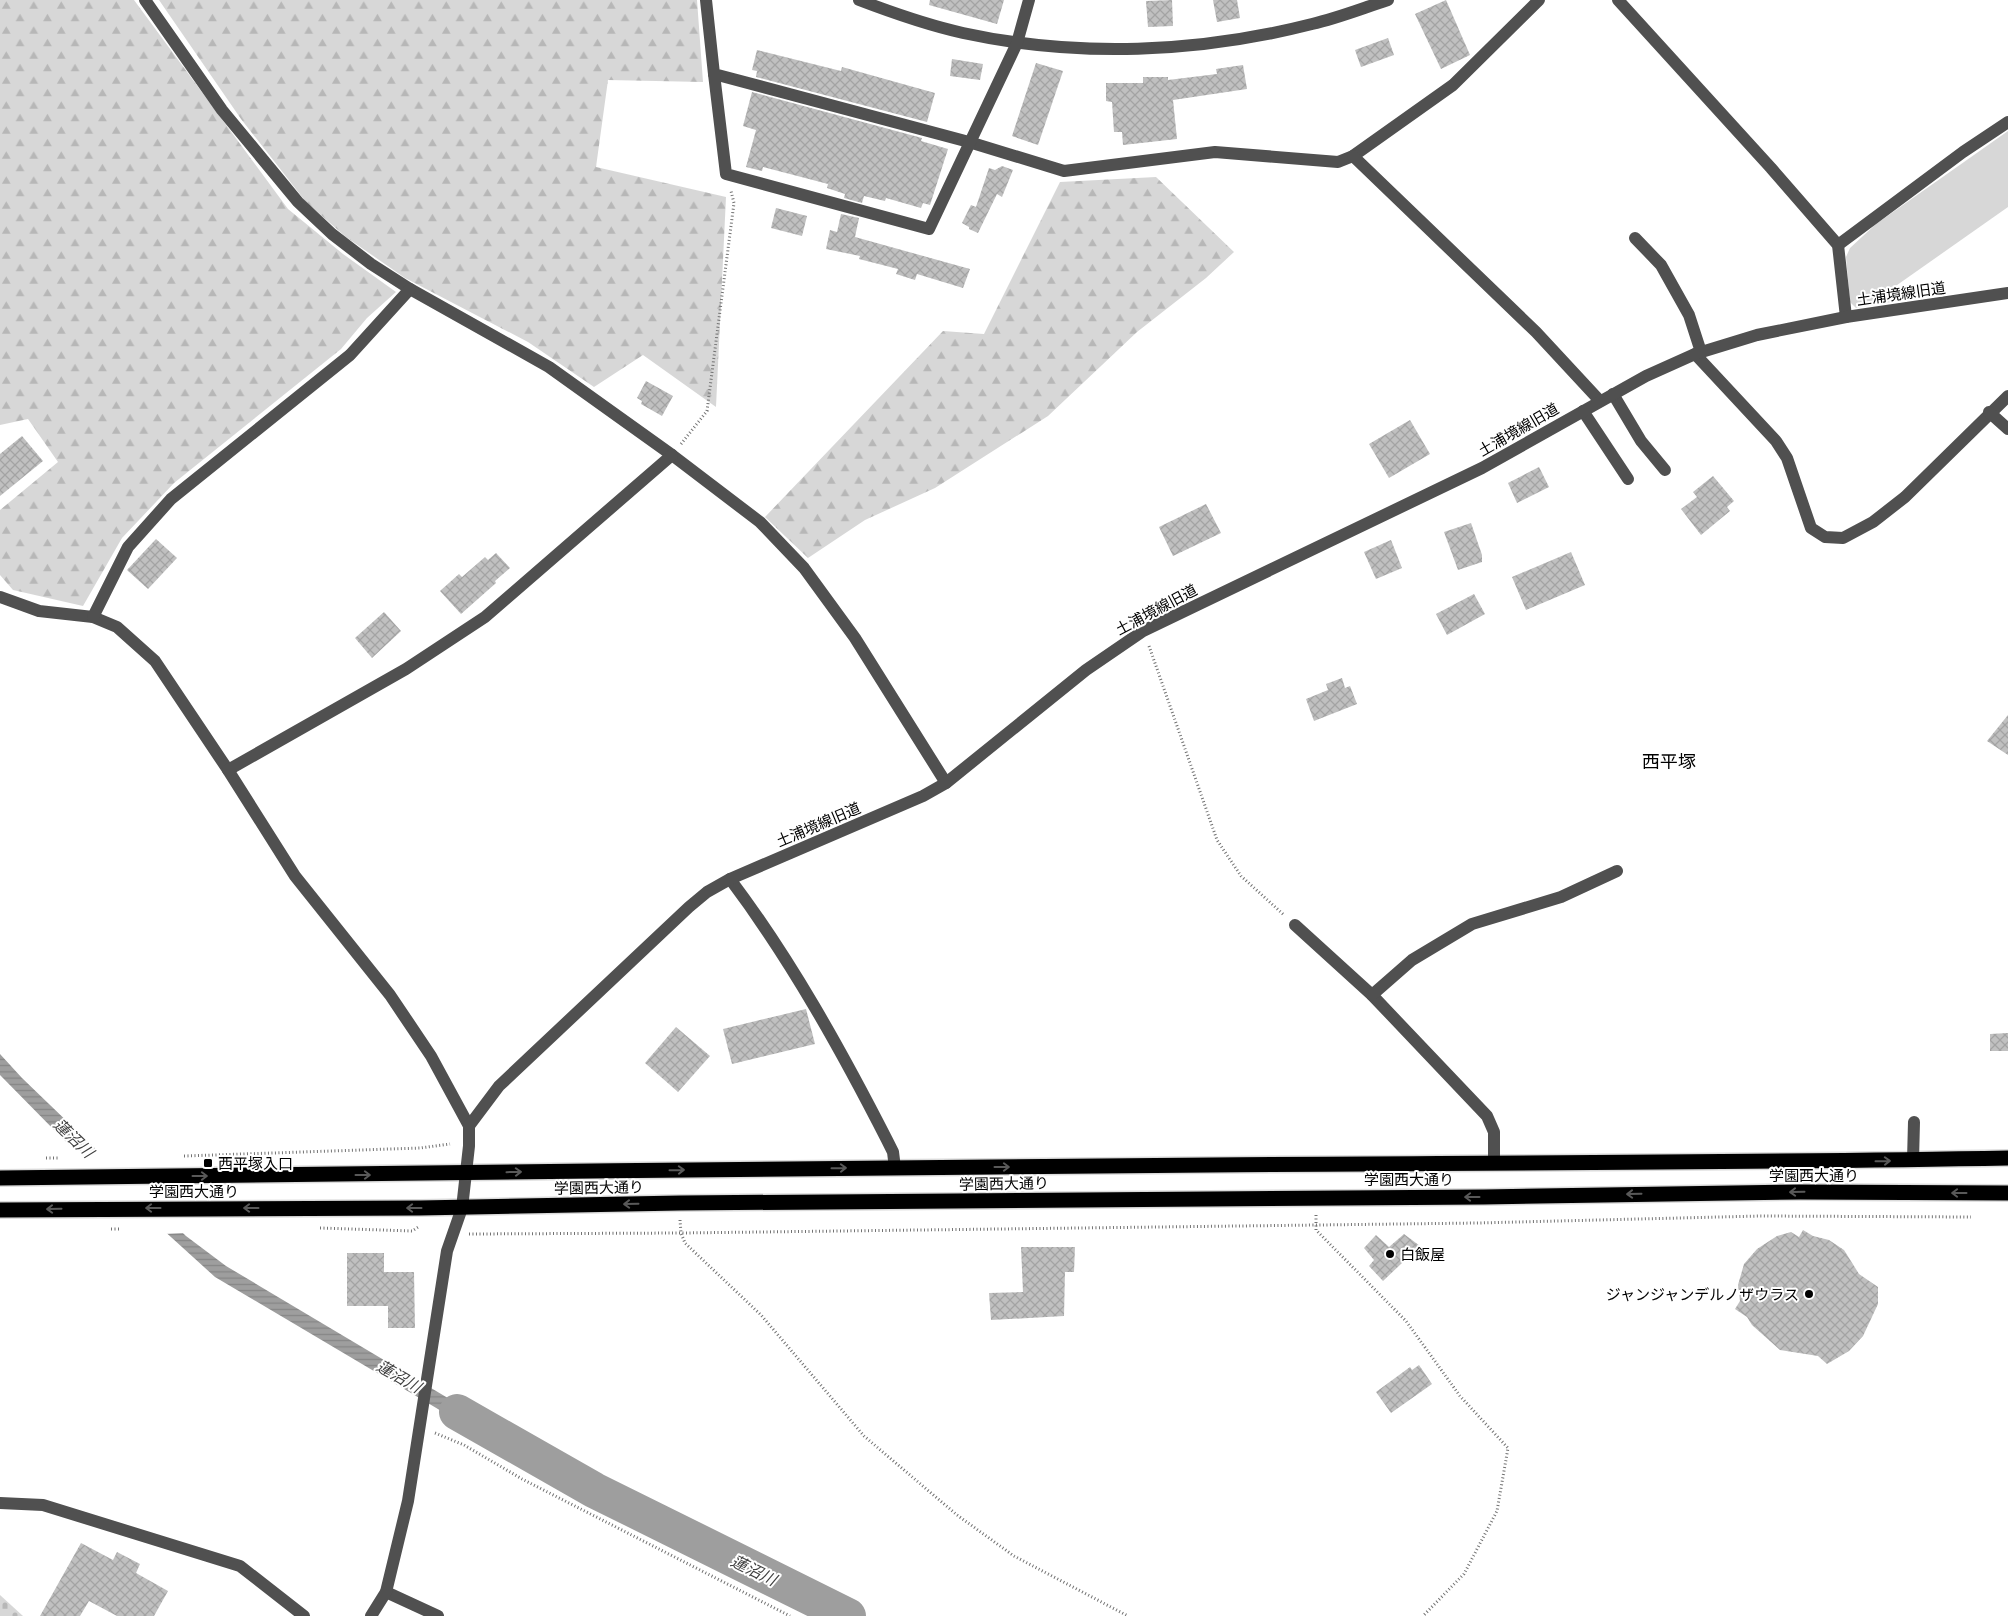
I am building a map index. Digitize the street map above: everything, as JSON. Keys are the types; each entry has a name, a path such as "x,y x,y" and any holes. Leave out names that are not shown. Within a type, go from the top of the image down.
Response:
{"highway":[{"name":"学園西大通り","path":"0,1178 895,1168 1494,1163 1790,1163 2008,1158"},
{"name":"学園西大通り","path":"0,1210 462,1208 680,1203 1484,1197 1800,1192 2008,1193"}],"street":[{"path":"145,0 222,110 298,202 332,234 371,264 410,289 549,367 672,455 760,522 804,568 855,638 946,782"},
{"path":"706,0 726,174 929,229 1017,43 1029,0"},
{"path":"858,0 901,16 962,33 1017,43 1098,50 1212,43 1276,32 1314,24 1388,0"},
{"path":"714,74 969,142 1064,171 1216,152 1338,162 1353,156 1454,85 1538,0"},
{"path":"1618,0 1771,168 1838,245 1846,317"},
{"path":"1838,245 1963,152 2008,122"},
{"path":"1353,156 1536,332 1600,401"},
{"path":"1635,238 1661,265 1689,315 1698,353 1776,441 1787,458 1811,528 1824,537 1843,538 1873,522 1905,496 1989,412 2008,396"},
{"path":"93,618 128,548 171,499 350,355 410,289"},
{"name":"土浦境線旧道","path":"469,1126 499,1086 707,892 730,879 924,796 946,782 1086,670 1143,631 1482,468 1646,376 1698,353 1757,335 1846,317 2008,293"},
{"path":"1614,394 1641,441 1665,470"},
{"path":"1583,410 1628,479"},
{"path":"1989,412 2008,429"},
{"path":"228,770 406,669 485,617 672,455"},
{"path":"0,597 39,611 93,618 118,627 155,661 228,770 295,876 390,995 431,1056 469,1126 469,1146 462,1208 447,1251 408,1501 386,1592 372,1615"},
{"path":"1372,995 1412,960 1472,924 1561,897 1617,871"},
{"path":"730,879 759,918 815,1009 887,1140 893,1152 895,1168"},
{"path":"1295,925 1372,995 1487,1116 1494,1132 1494,1163"},
{"path":"1913,1160 1914,1122"},
{"path":"0,1503 43,1505 240,1566 304,1616"},
{"path":"386,1592 438,1616"}],"path":[{"path":"672,455 707,411 734,203 726,174"},
{"path":"1143,631 1217,840 1241,876 1295,925"},
{"path":"182,1156 420,1148 450,1144"},
{"path":"1316,1197 1316,1230 1406,1321 1460,1396 1508,1448 1497,1511 1464,1574 1423,1616"},
{"path":"680,1203 681,1233 685,1243 761,1315 864,1436 957,1515 1014,1556 1128,1616"},
{"path":"469,1234 681,1233 1760,1216 1971,1217"},
{"path":"420,1423 464,1445 522,1479 790,1616"}],"green space":[{"path":"0,0 134,0 288,209 343,254 396,292 367,318 341,349 174,483 122,538 83,606 13,590 0,575 0,510 58,462 28,419 0,425"},
{"path":"159,0 697,0 703,82 608,80 596,167 726,197 716,407 643,355 594,387 528,342 405,278 346,237 306,202 241,119"},
{"path":"2008,131 2008,207 1890,290 1897,301 1856,308 1850,302 1846,257 1850,248 1876,224"},
{"path":"1156,177 1234,252 1206,278 1137,332 1048,416 935,488 865,520 808,558 765,517 943,331 984,334 1060,182"},
{"path":"0,1595 23,1616 0,1616"}],"water":[{"path":"0,1054 22,1078 186,1236 226,1266 505,1432 497,1444 215,1277 63,1139 0,1075"}],"pier":[{"path":"72,1151 100,1151 186,1233 163,1234"}],"building":[{"path":"930,0 1004,0 997,24 929,5"},
{"path":"1172,0 1173,26 1148,27 1146,1"},
{"path":"1213,0 1237,0 1240,18 1217,22"},
{"path":"1446,0 1470,55 1441,69 1415,14"},
{"path":"1388,38 1394,55 1361,67 1355,50"},
{"path":"757,50 841,71 842,67 935,93 927,122 756,77 757,71 752,70"},
{"path":"952,59 983,64 980,80 950,76"},
{"path":"1036,63 1063,71 1038,145 1012,136"},
{"path":"1243,65 1247,89 1173,100 1177,139 1123,145 1122,132 1114,132 1112,102 1106,101 1106,83 1143,83 1143,77 1168,77 1168,80 1217,74 1216,69"},
{"path":"752,92 922,138 921,141 948,149 930,205 923,203 921,208 886,198 885,201 864,196 862,203 844,198 845,194 827,188 828,184 763,167 762,171 746,167 756,130 743,126"},
{"path":"1002,166 1013,170 1002,197 997,194 978,233 962,223 971,205 976,207 989,168 995,170"},
{"path":"776,208 807,216 802,236 771,228"},
{"path":"841,214 859,218 855,237 970,269 963,288 917,274 915,280 896,274 898,269 859,259 860,256 826,249 830,230 837,232"},
{"path":"646,381 673,396 662,416 641,404 642,401 637,398"},
{"path":"1410,420 1430,454 1389,478 1369,444"},
{"path":"22,436 43,461 0,496 0,454"},
{"path":"1539,467 1549,487 1517,503 1508,483"},
{"path":"1713,476 1734,501 1727,507 1730,511 1701,535 1681,509 1697,497 1693,492"},
{"path":"1206,504 1221,533 1173,556 1159,527"},
{"path":"1471,523 1482,555 1482,562 1458,570 1444,532"},
{"path":"156,539 177,558 148,589 127,570"},
{"path":"1391,540 1402,568 1376,579 1364,552"},
{"path":"1571,552 1585,585 1526,610 1512,577"},
{"path":"496,553 510,568 461,614 440,591 459,574 462,577 485,557 488,560"},
{"path":"1474,594 1485,614 1447,635 1436,614"},
{"path":"384,612 401,631 372,658 355,638"},
{"path":"1342,678 1345,688 1350,686 1357,704 1314,721 1306,699 1328,690 1326,684"},
{"path":"2008,715 2008,755 1987,741"},
{"path":"806,1009 815,1044 732,1064 723,1029"},
{"path":"676,1027 710,1056 678,1092 645,1063"},
{"path":"2008,1033 2008,1051 1990,1051 1990,1034"},
{"name":"ジャンジャンデルノザウラス","path":"1803,1230 1813,1236 1829,1240 1844,1250 1859,1274 1878,1287 1878,1304 1863,1336 1849,1351 1827,1364 1818,1356 1780,1350 1752,1325 1747,1317 1735,1309 1740,1301 1738,1285 1744,1264 1757,1249 1777,1236 1791,1232 1799,1237"},
{"name":"白飯屋","path":"1404,1234 1420,1246 1383,1281 1369,1266 1374,1260 1364,1248 1376,1235 1389,1247"},
{"path":"1021,1247 1075,1247 1074,1272 1065,1272 1064,1316 991,1320 989,1293 1023,1292"},
{"path":"347,1253 384,1253 384,1272 414,1272 415,1328 388,1328 388,1306 347,1306"},
{"path":"1419,1365 1432,1384 1391,1413 1376,1392 1410,1367 1412,1370"},
{"path":"81,1543 113,1560 117,1552 140,1564 136,1573 168,1591 154,1616 117,1616 89,1601 80,1616 40,1616"}],"waterway":[{"name":"蓮沼川","path":"457,1412 594,1490 848,1616"}],"place":[{"name":"西平塚入口","path":"208,1163"},
{"name":"白飯屋","path":"1390,1254"},
{"name":"ジャンジャンデルノザウラス","path":"1809,1294"}],"district":[{"name":"西平塚","path":"1669,761"}]}
